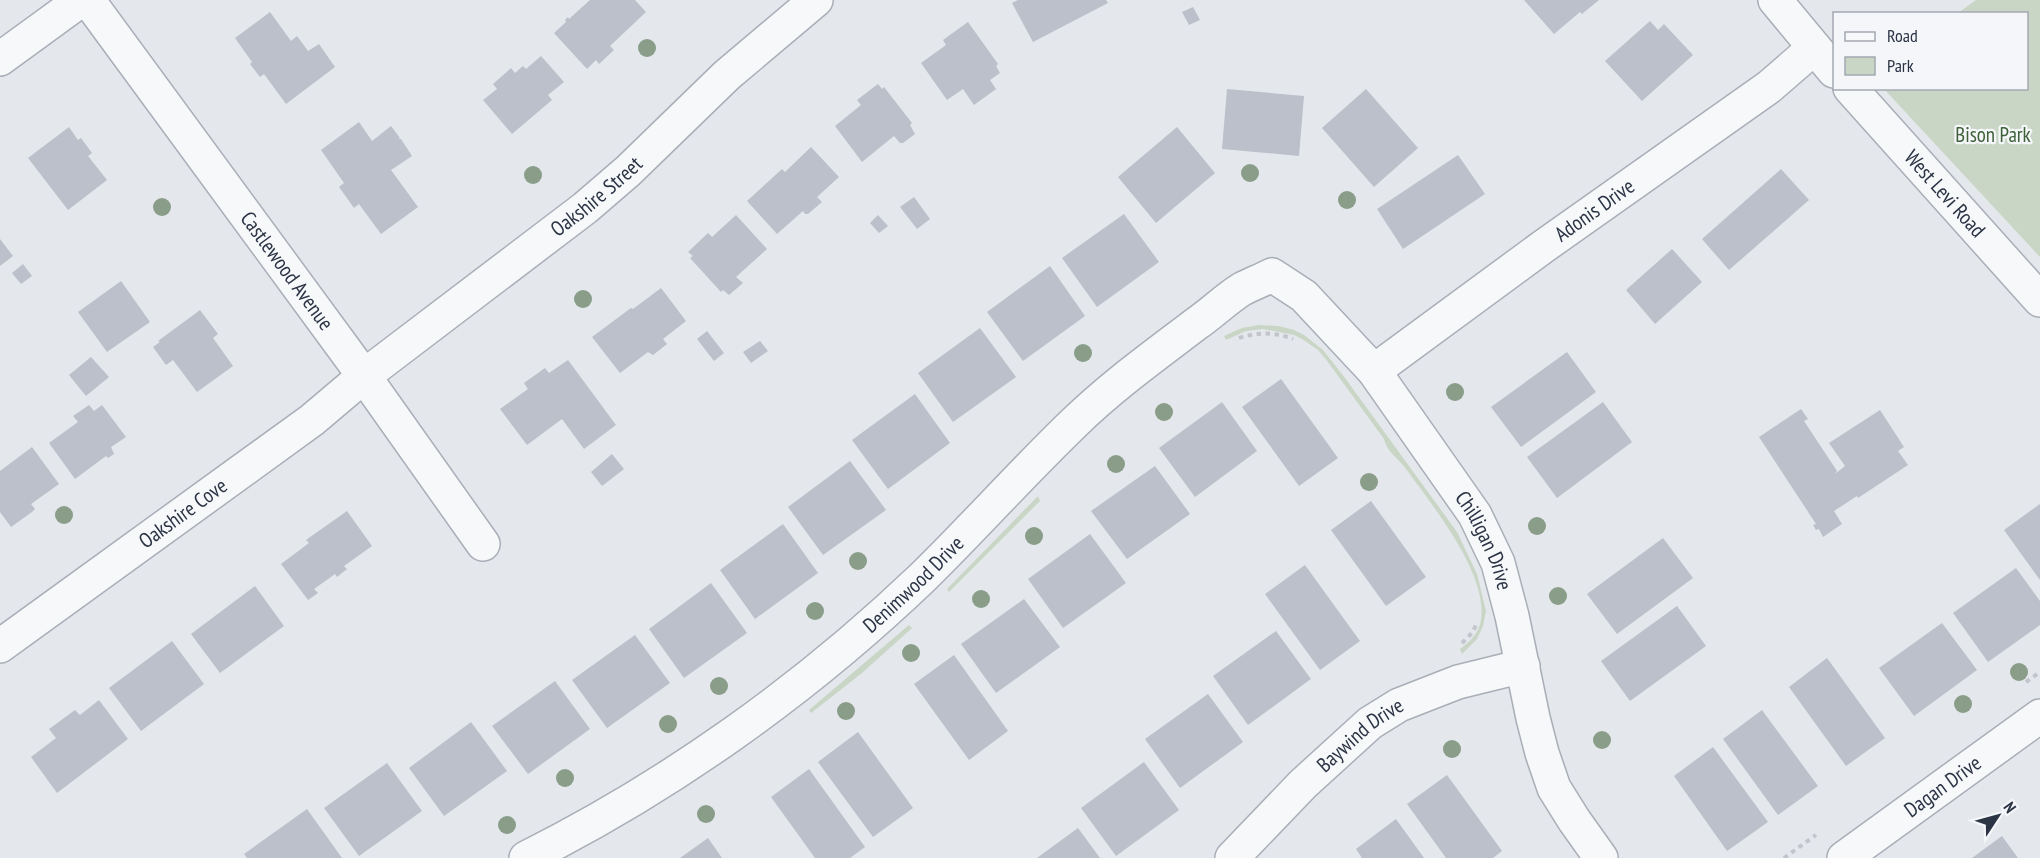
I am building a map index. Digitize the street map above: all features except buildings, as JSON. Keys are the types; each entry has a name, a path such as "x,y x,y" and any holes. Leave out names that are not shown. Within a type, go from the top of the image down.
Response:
{"street":[{"path":"0,59 81,0"},
{"name":"Castlewood Avenue","path":"88,0 364,376 483,544"},
{"name":"Oakshire Street","path":"364,376 585,208 628,171 727,75 816,0"},
{"path":"1775,0 1824,60"},
{"name":"Adonis Drive","path":"1374,371 1544,246 1769,87 1824,60"},
{"name":"West Levi Road","path":"1852,90 2040,300"},
{"name":"Chilligan Drive","path":"1272,275 1304,296 1374,371 1474,515 1498,563 1540,744 1554,788 1601,858"},
{"name":"Denimwood Drive","path":"525,858 606,815 654,786 740,728 841,651 919,580 1055,441 1121,380 1241,290 1272,275"},
{"name":"Oakshire Cove","path":"0,646 312,420 364,376"},
{"name":"Baywind Drive","path":"1232,858 1310,777 1370,723 1399,705 1458,682 1523,666"},
{"name":"Dagan Drive","path":"1844,858 2040,718"}],"path":[{"path":"1231,341 1262,333 1299,341"},
{"path":"1457,646 1473,632 1477,623 1477,615"}],"green space":[{"name":"Bison Park","path":"1976,0 2040,0 2040,257 1885,90 2028,90 2028,12 1959,12"},
{"path":"1259,325 1279,326 1294,330 1323,350 1457,532 1477,574 1486,611 1477,639 1462,654 1460,649 1474,637 1480,625 1481,601 1476,582 1456,540 1430,501 1390,451 1384,439 1318,350 1294,335 1263,329 1246,331 1226,340 1224,336 1242,328"},
{"path":"1038,496 1040,501 949,592 947,589"},
{"path":"909,625 912,628 862,673 811,713 809,710"}]}
